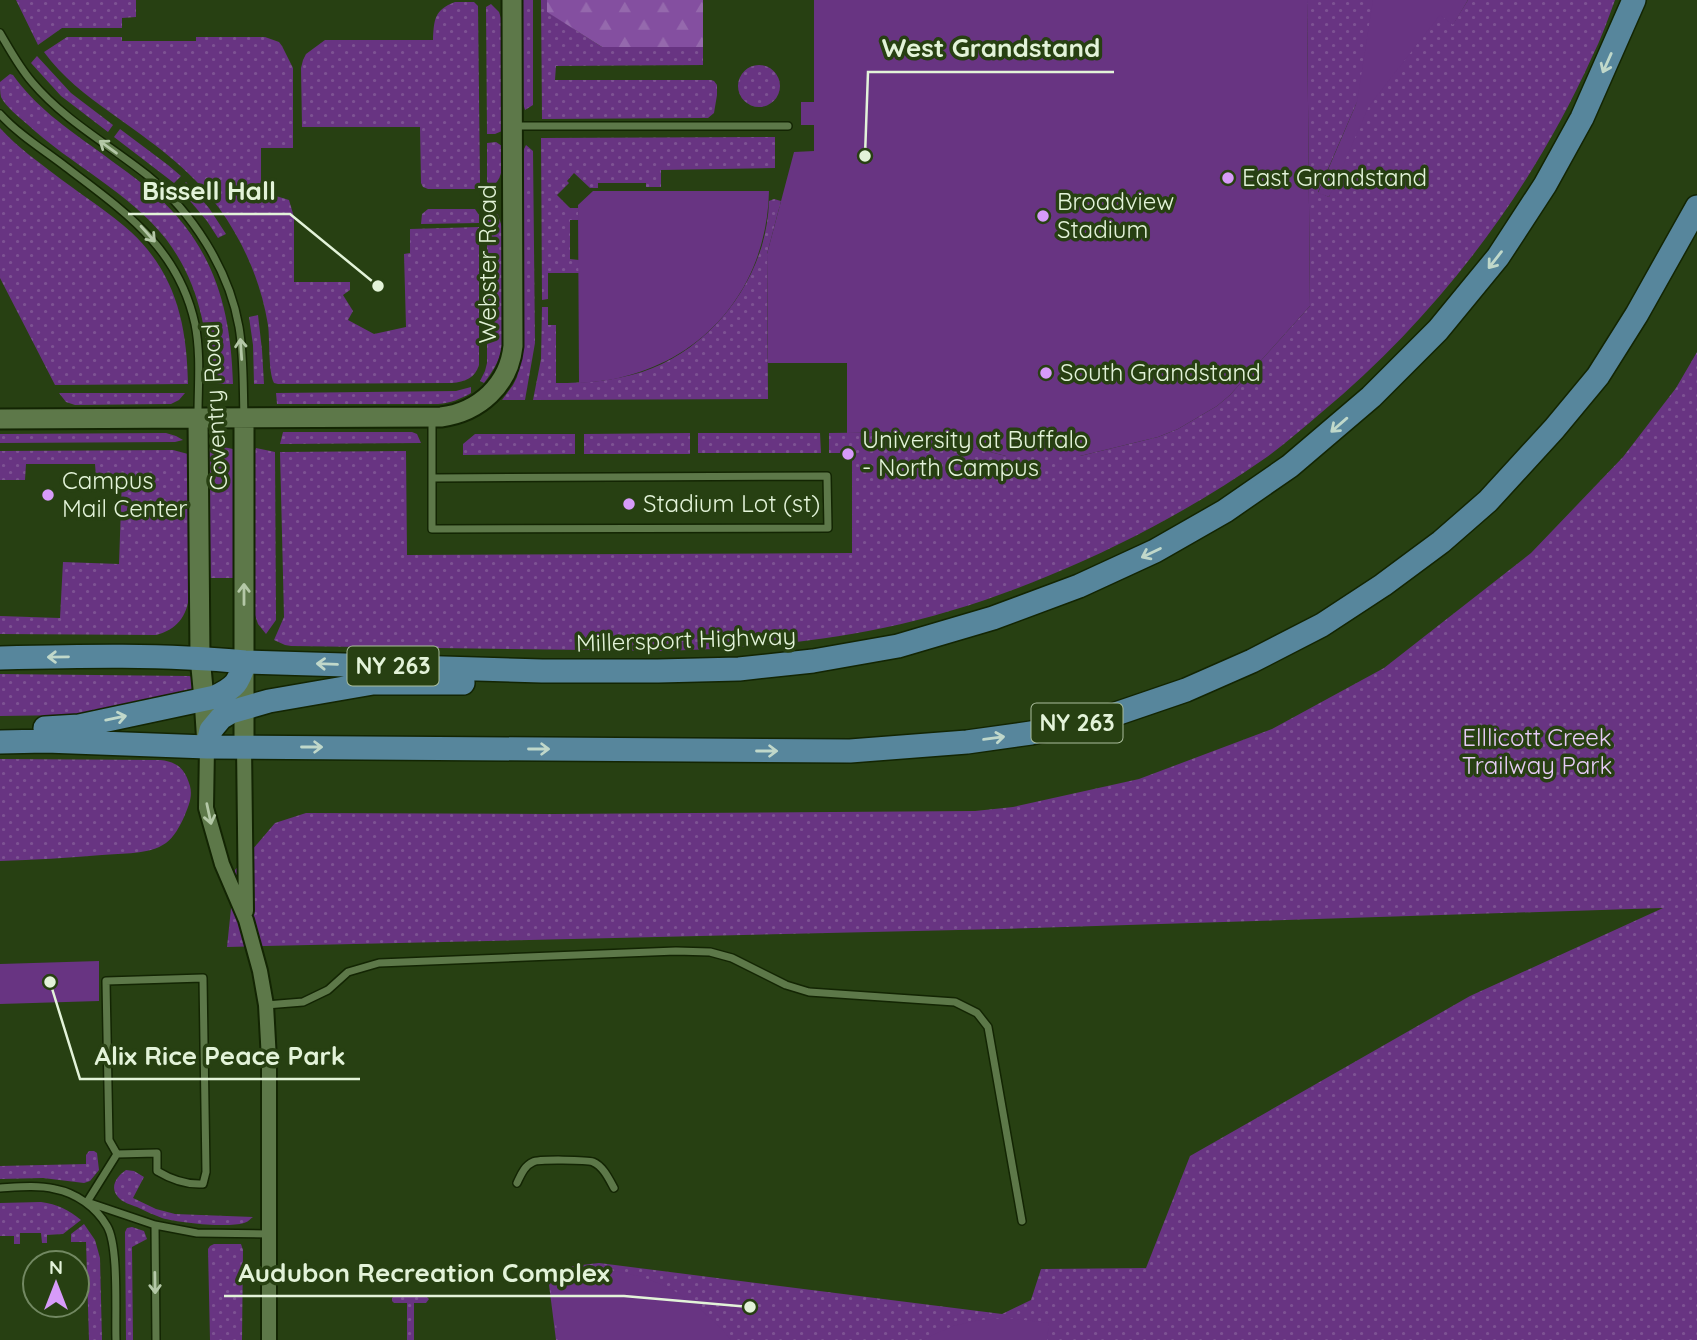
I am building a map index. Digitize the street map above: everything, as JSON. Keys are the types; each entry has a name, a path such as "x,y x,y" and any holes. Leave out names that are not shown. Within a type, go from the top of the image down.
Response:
{"main road":[{"name":"Millersport Highway","path":"0,658 200,657 245,662 542,671 739,669 898,646 993,618 1079,586 1156,551 1225,511 1290,466 1371,397 1438,330 1498,257 1545,185 1582,118 1634,0"},
{"name":"NY 263","path":"0,742 46,741 207,747 850,751 967,742 1031,733 1107,717 1186,690 1252,661 1322,625 1441,542 1488,501 1598,376 1637,314 1697,207"},
{"path":"0,733 79,726 215,697 228,691 239,680 245,662"},
{"path":"207,747 211,730 221,718 244,707 269,701 373,683 460,684 542,671"}],"street":[{"name":"Webster Road","path":"0,419 432,418 462,412 486,398 503,379 512,356 512,0"},
{"name":"Coventry Road","path":"198,418 200,657 207,747"},
{"name":"Coventry Road","path":"244,418 244,746"},
{"path":"244,746 246,920"},
{"path":"207,747 206,808 222,864 246,920 266,1005 270,1060 269,1340"}],"lane":[{"name":"Coventry Road","path":"0,33 19,65 40,90 65,114 163,190 203,239 235,308 242,348 244,418"},
{"name":"Coventry Road","path":"0,114 24,136 128,214 167,259 181,286 194,323 197,343 198,418"},
{"path":"512,126 788,126"},
{"path":"432,418 432,529 828,528 827,476 433,478"},
{"path":"266,1005 303,1002 328,990 348,972 379,963 676,951 710,952 732,958 786,985 809,992 954,1002 977,1013 988,1027 1022,1221"},
{"path":"203,978 206,1172 203,1184 191,1185 172,1180 157,1171 157,1153 117,1154 109,1140 106,981 203,978"},
{"path":"87,1202 117,1154"},
{"path":"517,1183 525,1168 533,1161 593,1162 603,1170 614,1188"},
{"path":"0,1188 55,1189 155,1225 197,1233 270,1234"},
{"path":"87,1202 107,1226 113,1243 116,1340"},
{"path":"155,1225 156,1340"}],"green space":[{"path":"16,0 136,0 136,17 122,18 122,28 62,28 38,45"},
{"path":"521,0 533,0 533,105 525,110 522,100"},
{"path":"541,0 547,0 548,12 602,47 703,47 703,65 556,66 555,80 711,80 717,85 714,113 708,118 542,119"},
{"path":"547,0 703,0 703,47 602,47 547,12"},
{"name":"Broadview Stadium","path":"814,0 1307,0 1310,306 1230,395 1178,429 1158,437 1080,456 1006,456 910,432 847,433 847,363 768,363 767,254 794,152 814,151 814,125 801,125 801,102 814,102"},
{"path":"1307,0 1424,0 1453,24 1468,0 1615,0 1595,50 1540,157 1477,250 1442,294 1404,335 1364,375 1264,459 1159,524 1104,551 1028,584 946,612 856,633 774,644 663,651 291,646 274,640 284,617 280,452 406,451 407,555 852,553 852,453 829,453 829,433 910,432 1006,456 1080,456 1158,437 1178,429 1230,395 1310,306","holes":["1357,102 1329,197 1318,192"]},
{"path":"1373,0 1468,0 1453,25 1440,15 1369,106 1329,197 1318,193 1357,102"},
{"path":"455,2 474,2 478,6 480,183 476,189 423,187 420,127 302,127 301,68 306,54 325,40 433,40 436,16 443,8"},
{"path":"491,4 499,12 502,21 502,131 487,134 486,7"},
{"path":"67,37 122,37 122,41 196,41 196,37 265,37 279,42 293,68 293,148 261,148 261,195 289,200 294,217 294,282 350,282 350,290 343,295 353,311 348,320 374,334 406,327 404,254 410,253 410,229 479,227 479,365 475,373 465,380 452,383 274,383 265,309 256,278 236,235 219,208 195,180 155,145 67,78 51,61 44,52"},
{"path":"37,56 71,93 113,125 108,132 61,96 31,63"},
{"path":"759,65 774,71 780,86 774,101 759,107 744,101 738,86 744,71"},
{"path":"10,74 52,116 157,196 193,237 216,281 223,305 233,384 209,384 207,345 200,308 187,273 166,239 135,207 44,139 9,108 1,97 0,82"},
{"path":"0,128 30,155 123,225 159,265 169,283 181,321 188,384 55,385 0,278"},
{"path":"120,129 181,176 174,183 114,137"},
{"path":"775,137 775,168 661,170 661,187 646,187 646,183 598,183 598,188 590,188 574,173 567,181 569,183 557,195 570,208 578,208 579,220 570,220 570,259 579,260 579,273 548,273 548,299 542,300 541,138"},
{"path":"496,142 502,146 502,168 492,187 487,182 487,143"},
{"path":"526,145 533,151 535,343 525,400 502,400 517,377 523,346 522,159"},
{"path":"186,182 209,208 226,234 218,238 180,189"},
{"path":"593,191 769,191 765,230 754,266 736,299 714,326 686,349 654,367 618,378 579,383 578,205"},
{"path":"769,201 781,201 767,254 768,399 533,400 541,359 542,307 548,307 548,325 556,325 556,383 621,378 668,361 692,346 732,306 747,282 758,256 766,229"},
{"path":"428,209 475,209 479,215 479,223 421,224 422,214"},
{"path":"492,211 498,215 502,227 503,342 496,364 484,383 480,381 487,363 487,215"},
{"path":"258,315 264,384 254,384 249,317"},
{"name":"Elllicott Creek Trailway Park","path":"1697,352 1697,1340 556,1340 547,1269 599,1263 1002,1314 1031,1300 1041,1269 1146,1268 1190,1156 1470,996 1663,908 1002,929 227,947 235,870 275,823 306,813 975,811 1013,807 1139,779 1272,729 1384,668 1531,553 1623,457 1676,388"},
{"path":"471,387 471,393 451,402 438,404 277,404 276,393 456,391"},
{"path":"59,393 185,393 171,404 75,405 66,402"},
{"path":"283,432 412,432 417,434 421,443 280,444"},
{"path":"166,433 183,440 0,443 0,434"},
{"path":"690,433 690,454 584,454 584,434"},
{"path":"698,433 820,433 821,453 698,453"},
{"path":"475,434 575,434 575,454 463,455 463,444"},
{"path":"256,448 275,452 276,620 266,634 255,615"},
{"path":"209,449 233,449 234,578 210,578"},
{"path":"173,450 188,454 189,596 186,610 179,622 156,635 0,634 0,616 60,618 63,562 119,564 122,478 96,477 95,464 26,464 25,480 0,480 0,451"},
{"path":"0,674 196,678 195,694 114,710 71,715 0,716"},
{"path":"0,759 166,761 176,765 186,775 191,790 190,798 174,835 166,843 152,850 0,861"},
{"path":"99,961 99,1001 0,1004 0,964"},
{"path":"89,1151 97,1153 99,1170 90,1181 84,1183 43,1178 0,1179 0,1166 86,1164"},
{"path":"126,1170 144,1177 133,1198 156,1209 175,1214 253,1217 244,1223 227,1225 162,1218 127,1203 115,1193 115,1182"},
{"path":"41,1202 62,1208 81,1220 63,1234 47,1235 47,1243 42,1243 41,1233 20,1233 20,1244 14,1244 14,1236 0,1236 0,1203"},
{"path":"84,1224 95,1240 100,1258 102,1340 89,1340 91,1249 86,1249 86,1242 71,1242 71,1234"},
{"path":"132,1227 144,1231 147,1239 132,1247 133,1340 126,1340 125,1232"},
{"path":"214,1244 241,1244 243,1250 242,1340 210,1340 208,1249"},
{"path":"583,1268 635,1275 665,1286 694,1304 731,1340 558,1340 550,1272"},
{"path":"394,1296 426,1296 429,1299 426,1303 414,1303 414,1340 407,1340 407,1303 394,1303"},
{"path":"1007,1318 1049,1323 1047,1340 922,1340 953,1326"}],"place":[{"name":"West Grandstand","path":"865,156"},
{"name":"East Grandstand","path":"1228,178"},
{"name":"Broadview Stadium","path":"1043,216"},
{"name":"Bissell Hall","path":"378,286"},
{"name":"South Grandstand","path":"1046,373"},
{"name":"University at Buffalo - North Campus","path":"848,454"},
{"name":"Campus Mail Center","path":"48,495"},
{"name":"Stadium Lot (st)","path":"629,504"},
{"name":"Alix Rice Peace Park","path":"50,982"},
{"name":"Audubon Recreation Complex","path":"750,1307"}]}
